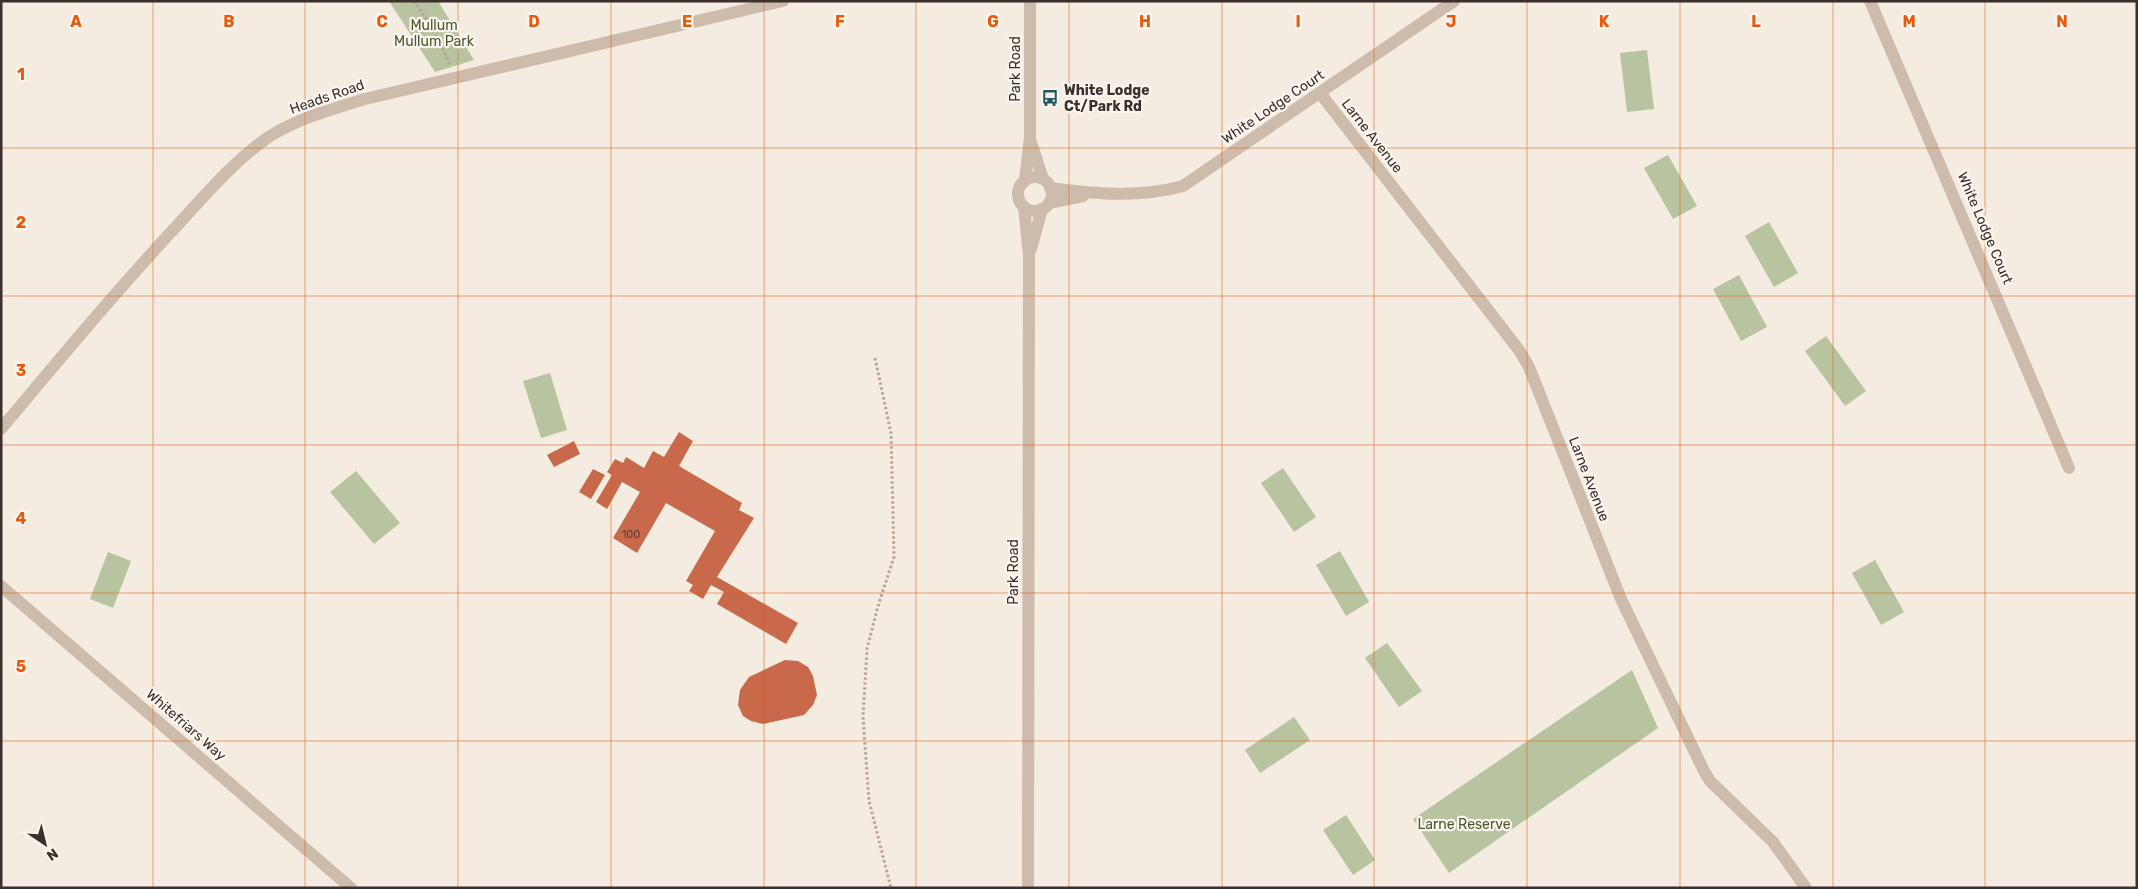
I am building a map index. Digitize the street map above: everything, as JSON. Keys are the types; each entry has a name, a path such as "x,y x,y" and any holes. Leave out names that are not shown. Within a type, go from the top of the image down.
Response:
{"street":[{"name":"Heads Road","path":"1,429 133,274 201,199 251,150 270,136 300,120 364,99 783,1"},
{"name":"Park Road","path":"1025,181 1030,137 1030,1"},
{"name":"White Lodge Court","path":"1045,206 1093,194 1154,193 1183,186 1454,1"},
{"name":"White Lodge Court","path":"1870,1 2070,468"},
{"name":"Larne Avenue","path":"1320,93 1519,350 1529,367 1621,598 1704,771 1710,781 1773,842 1806,888"},
{"name":"Park Road","path":"1030,137 1047,184"},
{"path":"1034,178 1047,184 1045,206 1033,211 1024,207 1018,194 1025,181 1034,178"},
{"name":"White Lodge Court","path":"1047,184 1093,194"},
{"name":"Park Road","path":"1029,256 1045,206"},
{"name":"Park Road","path":"1024,207 1029,256 1028,888"},
{"name":"Whitefriars Way","path":"1,586 351,888"}],"path":[{"path":"414,1 432,28 456,76"},
{"path":"875,358 891,433 894,557 878,606 867,649 863,717 869,801 891,888"}],"green space":[{"name":"Mullum Mullum Park","path":"389,1 438,1 474,60 435,72"},
{"path":"1647,50 1654,109 1627,112 1620,53"},
{"path":"1668,155 1697,206 1673,219 1644,168"},
{"path":"1769,222 1798,273 1774,287 1745,236"},
{"path":"1739,275 1767,327 1741,341 1713,289"},
{"path":"1826,336 1866,391 1845,406 1805,351"},
{"path":"550,373 567,430 541,438 523,381"},
{"path":"1283,468 1316,517 1294,532 1261,483"},
{"path":"356,471 400,523 374,544 330,492"},
{"path":"1340,551 1369,602 1346,616 1316,565"},
{"path":"108,552 131,561 113,608 90,599"},
{"path":"1875,560 1904,612 1881,625 1852,573"},
{"path":"1387,643 1422,691 1399,707 1365,658"},
{"name":"Larne Reserve","path":"1632,670 1658,728 1449,873 1413,819"},
{"path":"1294,717 1310,740 1260,773 1245,750"},
{"path":"1346,815 1375,860 1353,875 1323,830"}],"building":[{"path":"679,432 693,441 679,466 742,503 739,510 754,518 717,577 798,623 786,644 717,604 724,592 711,585 703,599 689,591 693,585 686,581 715,531 666,503 637,553 613,538 640,492 622,482 607,509 596,502 612,475 607,472 615,459 623,463 626,457 644,468 653,451 664,457"},
{"path":"574,441 580,454 554,467 547,455"},
{"path":"593,469 605,475 591,499 579,492"},
{"path":"785,660 798,661 808,667 813,676 817,695 813,705 804,715 763,724 751,721 743,716 738,705 740,690 749,677"}],"place":[{"name":"White Lodge Ct/Park Rd","path":"1050,98"}]}
